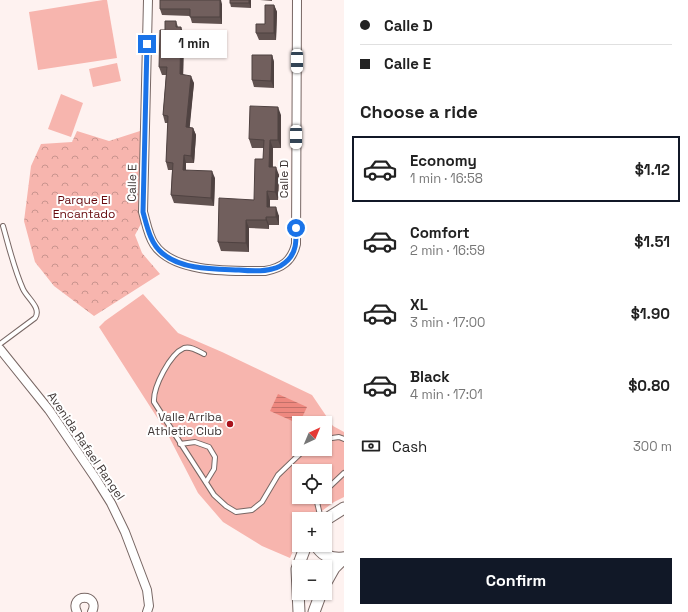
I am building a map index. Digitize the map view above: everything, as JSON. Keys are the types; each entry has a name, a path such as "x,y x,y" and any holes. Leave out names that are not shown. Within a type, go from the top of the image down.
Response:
{"street":[{"name":"Calle E","path":"148,0 143,212 154,244 169,258 195,267 208,269 265,271 281,266 288,260"},
{"name":"Calle D","path":"288,260 294,253 296,244 297,0"},
{"name":"Avenida Rafael Rangel","path":"0,348 49,410 111,503 125,532 147,590 149,606 147,612"},
{"path":"332,515 344,508"},
{"path":"299,612 297,569 303,552"},
{"path":"321,552 327,557 344,558"},
{"path":"332,572 344,558"},
{"path":"77,612 77,602 84,597 92,601 94,607 92,612"},
{"path":"314,612 318,600"}],"lane":[{"path":"0,344 37,315 37,310 23,290 3,226"},
{"path":"204,354 190,348 184,348 176,354 169,361 153,396 154,402 214,495 226,506 236,512 252,510 262,502 278,475 298,456"},
{"path":"332,438 344,439"},
{"path":"180,444 195,442 209,447 215,457 214,469 206,482"},
{"path":"332,484 344,473"}],"green space":[{"path":"107,0 117,58 38,70 29,12"},
{"path":"117,63 121,81 93,87 89,69"},
{"path":"61,94 83,103 71,137 48,129"},
{"name":"Parque El Encantado","path":"77,131 109,141 140,131 142,222 135,235 142,253 160,274 94,316 54,286 35,262 24,221 31,166 41,144 72,142"},
{"name":"Valle Arriba Athletic Club","path":"143,294 178,333 222,352 312,395 326,416 292,416 292,456 332,456 332,425 344,432 344,497 332,503 332,464 292,464 292,504 331,504 320,512 292,512 293,552 290,558 262,546 223,522 198,493 167,433 99,327 105,321"}],"shaded area":[{"path":"278,394 307,407 303,416 292,416 292,421 270,411"}],"building":[{"path":"160,0 220,0 220,17 190,17 190,9 160,9"},
{"path":"230,0 249,0 249,3 230,3"},
{"path":"265,5 274,5 274,33 256,33 256,24 265,24"},
{"path":"165,21 176,21 176,27 181,27 180,74 191,76 186,127 193,128 191,156 184,155 183,170 212,171 211,198 171,195 173,163 166,162 168,116 163,115 167,67 159,67 160,30 165,30"},
{"path":"252,55 272,55 271,81 252,80"},
{"path":"250,106 278,107 278,140 270,140 269,167 276,167 275,192 267,191 267,207 276,207 276,217 266,217 266,220 246,220 246,243 218,242 219,198 254,200 255,159 263,159 264,140 249,139"}],"place":[{"name":"Valle Arriba Athletic Club","path":"230,424"}],"route":[{"path":"147,44 143,212 154,244 169,258 195,267 208,269 265,271 281,266 294,253 296,244 296,228"}]}
